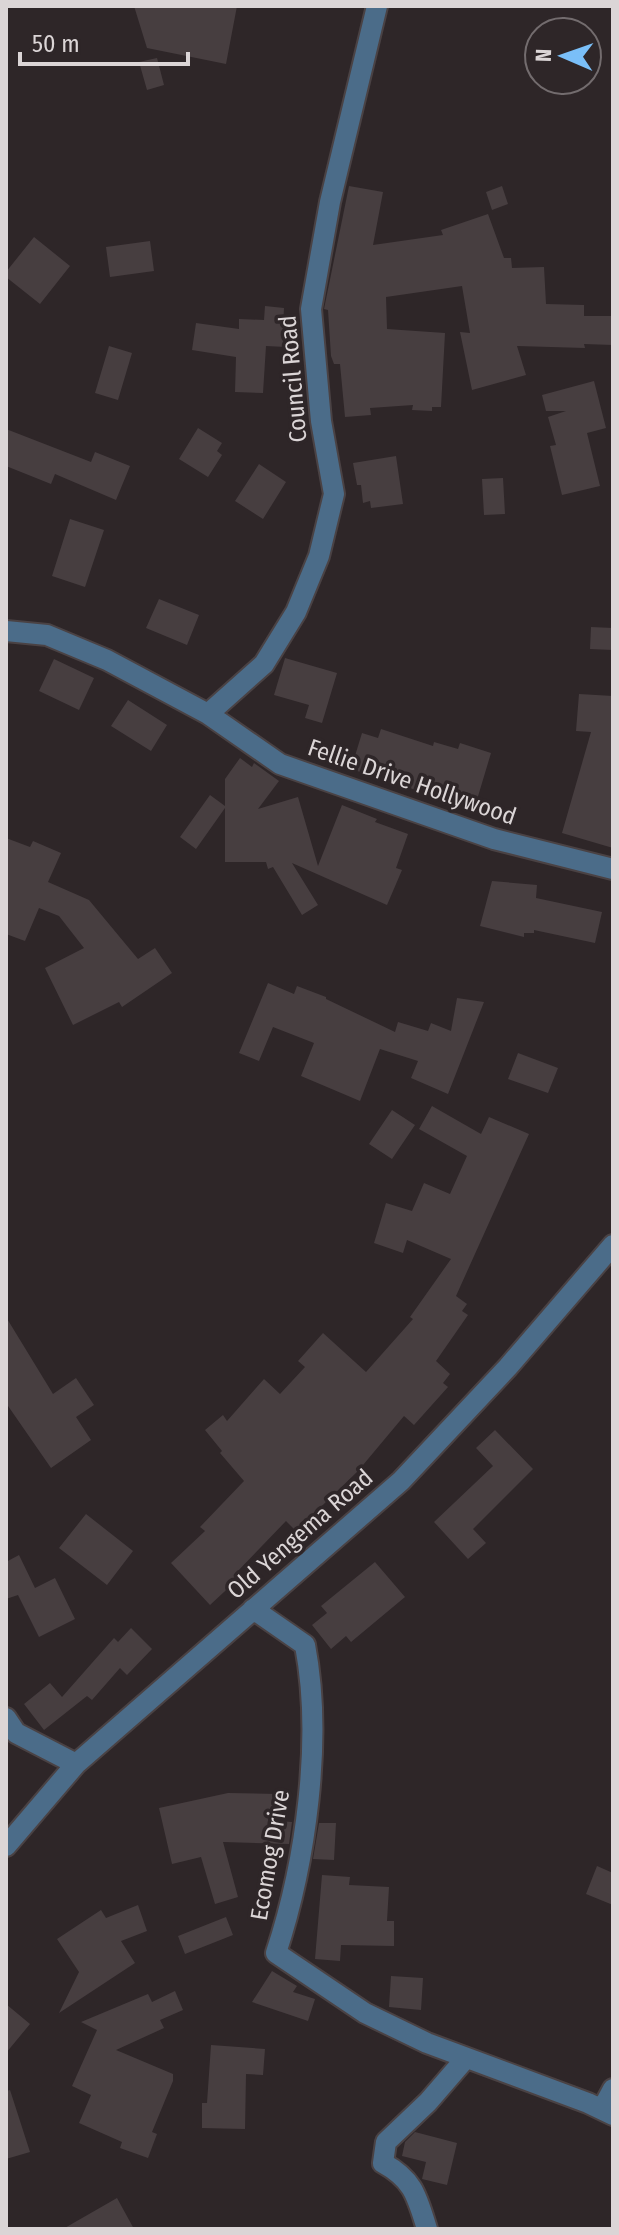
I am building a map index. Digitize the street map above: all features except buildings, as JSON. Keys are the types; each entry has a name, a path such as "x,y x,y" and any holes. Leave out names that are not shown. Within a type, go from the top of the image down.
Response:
{"street":[{"name":"Council Road","path":"208,714 264,664 296,612 322,544 334,494 321,421 311,309 330,202 377,6"},
{"name":"Fellie Drive Hollywood","path":"6,631 47,635 107,660 208,714 280,764 494,839 613,869"},
{"name":"Old Yengema Road","path":"6,1846 76,1764 401,1481 508,1367 613,1245"},
{"name":"Ecomog Drive","path":"253,1609 305,1645 311,1680 311,1768 290,1912 276,1953 365,2013 427,2043 606,2111"},
{"path":"6,1718 16,1733 76,1764"},
{"path":"427,2229 404,2175 383,2163 386,2142 428,2102 466,2058"},
{"path":"606,2111 606,2102 613,2089"}]}
